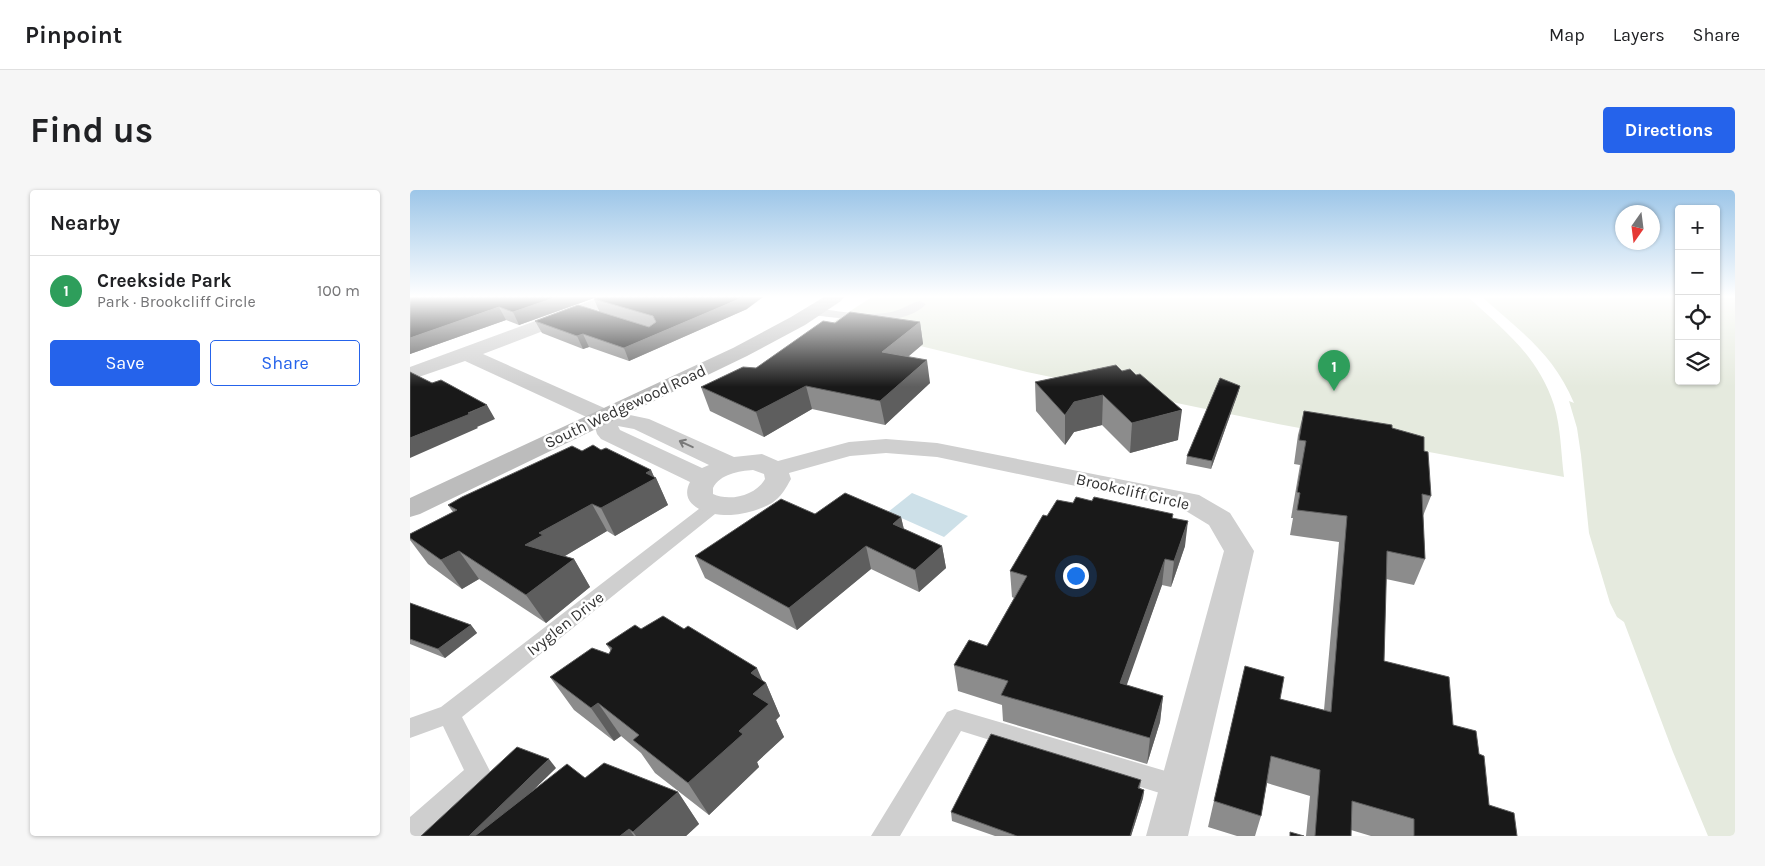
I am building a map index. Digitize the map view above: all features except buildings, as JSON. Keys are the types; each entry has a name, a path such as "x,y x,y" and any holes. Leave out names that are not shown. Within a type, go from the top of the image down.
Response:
{"street":[{"path":"410,374 549,327"},
{"name":"South Wedgewood Road","path":"410,508 740,352 784,327"},
{"path":"466,354 604,416 641,424 730,465"},
{"path":"604,416 609,434 705,479"},
{"name":"Brookcliff Circle","path":"776,469 849,449 886,446 937,450 1189,501 1220,520 1239,551 1166,836"},
{"path":"762,462 776,469 779,475 778,482 764,496 739,505 714,506 700,498 700,485 705,479 730,465 762,462"}],"lane":[{"name":"Ivyglen Drive","path":"410,728 449,714 714,506"},
{"path":"410,835 478,773 449,714"},
{"path":"885,836 955,719 1179,787"}],"shaded area":[{"path":"843,327 1501,327 1530,358 1547,388 1556,414 1564,477 1278,424 1027,372"},
{"path":"1516,327 1675,327 1675,385 1720,385 1720,327 1735,327 1735,836 1708,836 1673,752 1624,622 1617,617 1610,603 1589,533 1577,428 1569,401 1574,403 1556,370 1535,344"},
{"path":"912,493 968,516 944,537 888,512"}],"place":[{"name":"Creekside Park","path":"1334,391"}]}
